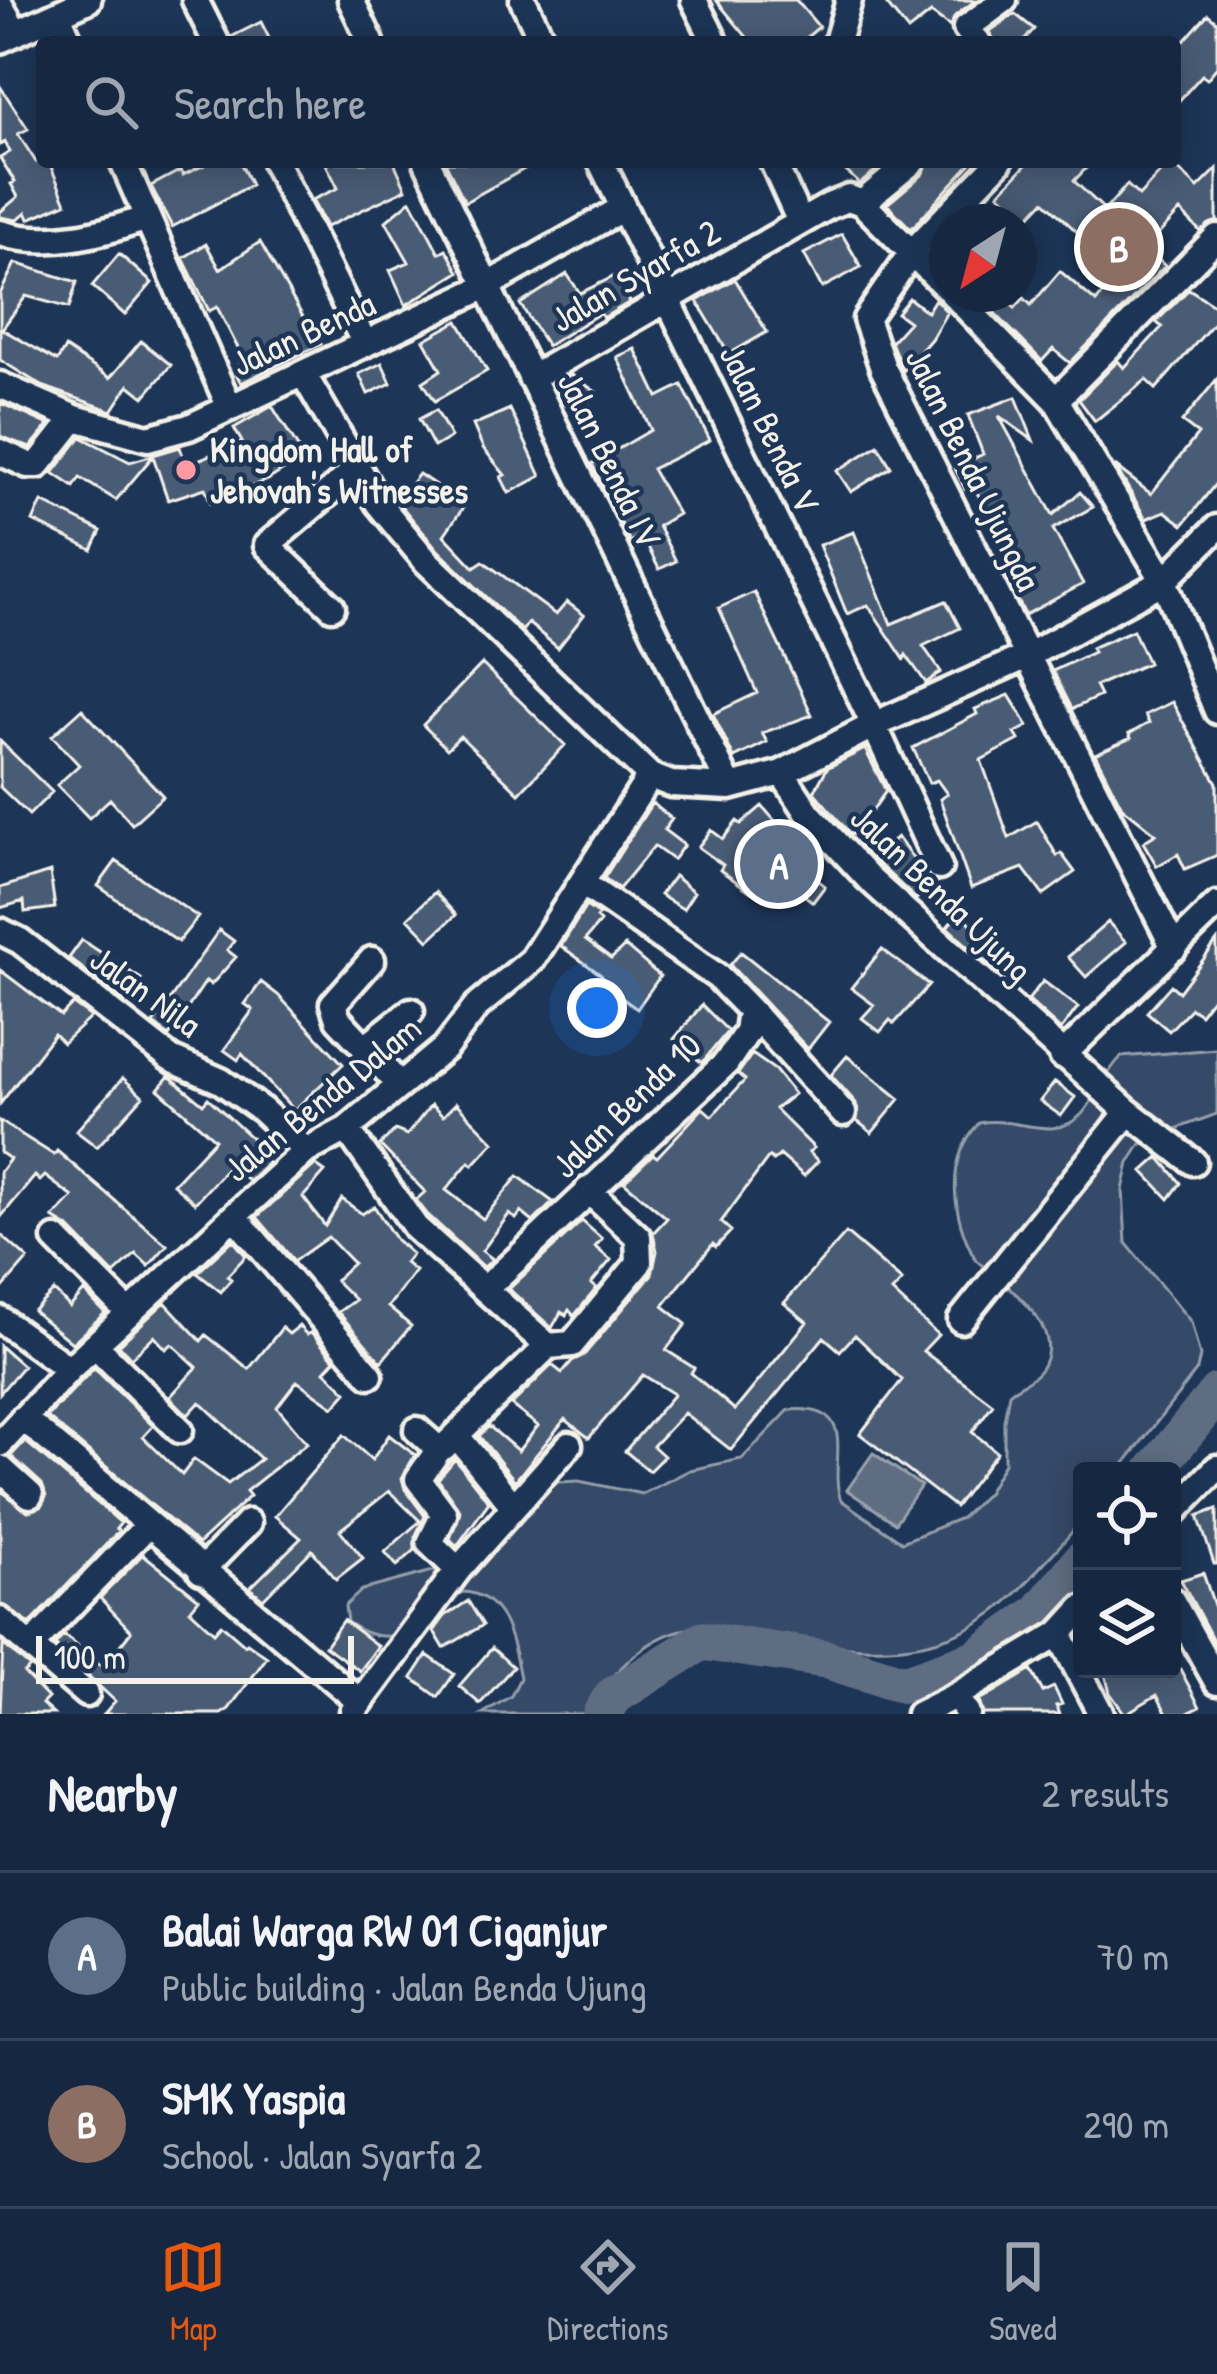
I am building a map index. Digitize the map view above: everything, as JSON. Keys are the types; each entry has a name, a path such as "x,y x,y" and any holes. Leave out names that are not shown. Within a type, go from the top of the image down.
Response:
{"street":[{"path":"0,5 8,37 88,0"},
{"path":"196,0 213,36"},
{"path":"351,0 367,36"},
{"path":"523,0 540,36"},
{"path":"694,0 712,36"},
{"path":"839,36 849,0"},
{"path":"973,36 966,28 1004,0"},
{"path":"58,15 67,36"},
{"path":"126,168 230,408"},
{"path":"278,168 365,344"},
{"name":"Jalan Benda IV","path":"430,168 730,787"},
{"name":"Jalan Benda V","path":"604,168 939,867"},
{"path":"775,168 800,222"},
{"path":"904,168 862,202 929,269"},
{"path":"912,252 993,168"},
{"name":"Jalan Syarfa 2","path":"531,378 800,222 849,198 862,202"},
{"name":"Jalan Benda","path":"0,385 75,418 148,438 189,427 485,286 623,208"},
{"path":"0,233 64,239 147,218"},
{"path":"1056,400 1217,237"},
{"name":"Jalan Benda Ujungda","path":"912,252 866,319 883,368 1025,656"},
{"path":"970,312 1056,400 1164,581 1217,710"},
{"path":"304,375 377,503 426,561 650,776 671,784 730,787 782,773 1025,656 1164,581 1217,528"},
{"path":"0,452 38,465 75,418"},
{"path":"332,607 267,545 357,470"},
{"path":"1025,656 1174,948"},
{"name":"Jalan Benda Ujung","path":"782,773 809,814 868,878 1062,1056 1193,1162"},
{"name":"Jalan Benda Dalam","path":"0,1444 69,1369 234,1216 306,1151 347,1129 446,1048 477,1006 532,960 650,776"},
{"path":"582,883 718,977 843,1113"},
{"path":"1062,1056 1217,905"},
{"name":"Jalan Nila","path":"0,931 20,941 171,1059 221,1081 262,1110 306,1151"},
{"path":"372,960 333,1004 338,1019 399,1084"},
{"path":"364,1048 410,1010"},
{"name":"Jalan Benda 10","path":"486,1288 725,1063 747,1032 750,1010"},
{"path":"962,1320 1126,1110"},
{"path":"347,1129 416,1228 548,1346"},
{"path":"458,1570 430,1543 444,1514 418,1479 448,1442 548,1346 572,1344 639,1263 638,1237 588,1190"},
{"path":"234,1216 370,1375"},
{"path":"56,1239 129,1313"},
{"path":"0,1319 69,1369"},
{"path":"95,1345 180,1430"},
{"path":"22,1418 356,1708 458,1570 568,1445"},
{"path":"417,1430 448,1442 514,1508"},
{"path":"0,1468 30,1495"},
{"path":"1181,1505 1217,1468"},
{"path":"201,1571 248,1523"},
{"path":"32,1645 148,1525"},
{"path":"1181,1617 1217,1682"},
{"path":"919,1714 962,1704 1073,1619"},
{"path":"0,1620 86,1694"},
{"path":"1059,1634 1101,1714"}],"shaded area":[{"path":"1217,1049 1217,1114 1143,1141 1129,1163 1123,1190 1126,1243 1191,1322 1200,1356 1197,1370 1126,1462 1073,1462 1073,1530 1008,1601 981,1621 922,1644 891,1648 823,1644 725,1627 687,1629 641,1650 603,1687 584,1714 482,1714 511,1696 520,1678 505,1622 477,1595 462,1592 421,1623 394,1636 364,1632 347,1622 345,1606 362,1590 448,1567 558,1482 579,1481 642,1494 690,1470 742,1459 789,1410 827,1416 838,1439 841,1500 902,1542 961,1518 987,1493 1004,1463 1009,1393 1038,1373 1047,1353 1040,1322 976,1260 968,1243 955,1190 960,1154 979,1123 1046,1128 1071,1123 1088,1107 1121,1057"},
{"path":"873,1453 921,1486 895,1523 847,1490"}],"building":[{"path":"716,0 796,0 819,27 808,36 746,36"},
{"path":"883,0 976,0 955,16 950,27 931,13 908,31"},
{"path":"1015,14 1034,29 1028,36 992,36 990,31"},
{"path":"1208,14 1217,22 1217,67 1207,79 1202,75 1181,98 1181,44"},
{"path":"261,22 268,36 233,36"},
{"path":"0,86 28,129 18,134 36,168 51,168 66,203 29,219 26,212 17,220 0,217 18,197 0,158 10,152 5,142 0,145"},
{"path":"198,168 243,168 251,185 172,227 151,186 181,170 183,175"},
{"path":"328,168 397,168 406,189 326,227 312,200 338,188"},
{"path":"448,168 526,168 465,202"},
{"path":"843,168 879,168 860,184"},
{"path":"925,168 967,168 911,229 887,204"},
{"path":"1023,168 1086,168 1074,181 1105,210 1127,185 1139,196 1165,168 1176,168 1198,188 1217,169 1217,221 1200,231 1180,211 1146,248 1165,266 1070,363 1053,349 1042,361 994,312 1037,312 1037,298 1060,271 1096,302 1120,272 1044,201 1037,208 1037,204 1011,204 999,193"},
{"path":"411,200 439,253 446,249 459,272 406,305 390,270 409,262 386,221"},
{"path":"842,234 861,267 822,288 804,254"},
{"path":"260,242 306,322 311,320 321,344 241,383 234,370 244,360 217,307 209,311 183,258 206,244 220,269"},
{"path":"119,254 152,283 125,315 92,286"},
{"path":"15,263 77,282 69,308 26,296 2,329 57,361 65,348 110,378 141,341 171,365 144,397 129,385 112,411 42,386 0,360 0,294"},
{"path":"567,274 580,293 617,275 630,302 603,318 600,313 547,346 520,304"},
{"path":"735,279 767,332 729,354 697,301"},
{"path":"1189,289 1217,307 1217,319 1156,389 1146,380 1095,421 1079,400 1118,361 1124,368 1162,327 1156,322"},
{"path":"909,298 927,312 947,312 903,371 891,342 909,322 897,313"},
{"path":"458,321 487,371 435,401 423,382 441,370 424,340"},
{"path":"635,349 658,397 682,385 710,440 652,469 678,514 658,526 676,561 659,569 642,535 630,542 592,464 651,430 617,357"},
{"path":"382,363 391,383 368,394 359,374"},
{"path":"570,374 596,392 581,414 561,401 555,389"},
{"path":"1217,379 1217,482 1183,525 1165,511 1146,519 1115,466 1151,494 1198,434 1182,422"},
{"path":"1016,397 1033,440 999,416 1053,515 1080,492 1093,507 1053,529 1083,584 1025,615 1004,572 1016,566 973,485 965,489 955,468 983,454 968,415"},
{"path":"0,403 49,425 30,448 0,436"},
{"path":"272,406 304,457 268,480 211,503 205,488 168,500 153,456 116,500 80,478 74,487 53,473 81,437 130,462 180,447 186,465 242,442 234,428"},
{"path":"510,409 541,476 509,493 501,477 505,475 483,448 473,425"},
{"path":"436,410 451,437 434,447 419,419"},
{"path":"878,445 891,467 851,492 837,471"},
{"path":"419,474 465,505 444,535 474,567 483,561 556,615 567,602 584,615 558,648 528,623 522,631 438,550 397,501"},
{"path":"42,502 101,531 92,550 33,521"},
{"path":"854,532 891,624 946,601 960,628 923,646 941,672 926,683 868,605 847,614 819,545"},
{"path":"754,592 812,715 762,733 767,742 734,758 713,714 757,693 719,608"},
{"path":"1133,630 1148,663 1095,686 1100,696 1072,709 1053,671"},
{"path":"482,664 565,745 519,793 460,736 447,749 423,725"},
{"path":"1009,695 1028,726 1015,733 1019,740 981,760 1009,838 1037,821 1057,856 1061,853 1075,872 1043,895 1023,868 971,888 940,799 947,794 937,780 929,783 913,748 977,714 975,709"},
{"path":"1172,702 1217,783 1217,855 1185,869 1178,854 1157,866 1143,842 1156,834 1122,807 1095,754 1131,738 1129,734 1149,723 1145,715"},
{"path":"82,709 163,796 132,824 110,799 89,818 57,785 79,765 52,736"},
{"path":"0,741 52,792 29,815 0,787"},
{"path":"865,749 886,791 865,821 867,825 851,835 814,792 827,768"},
{"path":"652,803 672,819 664,830 684,845 673,860 654,846 619,889 604,878"},
{"path":"762,806 782,829 793,819 824,854 808,872 825,886 813,902 784,880 779,887 763,875 751,892 698,847 711,830 723,839 737,821 741,824"},
{"path":"897,837 935,883 916,899 872,858"},
{"path":"116,861 198,917 178,942 98,886"},
{"path":"50,872 55,908 25,912 24,901 0,908 0,888"},
{"path":"674,876 694,892 683,909 660,895"},
{"path":"435,892 456,915 429,940 408,918"},
{"path":"586,906 599,915 600,922 585,940 611,959 625,946 660,976 637,1009 561,946"},
{"path":"960,911 982,937 977,943 1011,969 1004,978 947,927"},
{"path":"1108,922 1126,942 1086,977 1068,957"},
{"path":"219,930 234,941 227,950 236,957 211,985 206,981 169,1036 153,1024"},
{"path":"82,940 141,979 125,1002 69,958"},
{"path":"1217,941 1217,992 1200,1014 1191,1008 1169,1031 1147,1012 1171,985 1179,992"},
{"path":"882,949 929,985 894,1024 890,1020 880,1032 862,1018 874,1005 851,988"},
{"path":"741,952 829,1022 808,1049 730,965"},
{"path":"0,970 61,1016 73,1004 91,1017 63,1043 54,1034 0,1104"},
{"path":"1043,981 1078,1007 1061,1030 1028,1000"},
{"path":"261,982 343,1064 294,1110 242,1054 238,1060 224,1050 253,1010 245,1004"},
{"path":"702,1005 728,1031 702,1063 674,1039"},
{"path":"752,1054 775,1070 794,1094 775,1109 814,1148 809,1152 818,1161 804,1176 780,1155 773,1161 769,1157 721,1222 731,1231 716,1247 713,1244 663,1306 686,1324 666,1350 694,1368 691,1373 735,1410 807,1322 784,1303 846,1233 902,1281 892,1292 938,1335 923,1351 993,1404 972,1432 997,1452 955,1507 860,1434 902,1380 855,1335 840,1351 824,1337 731,1450 684,1413 653,1446 664,1456 649,1471 625,1451 674,1394 643,1375 589,1438 565,1419 515,1481 479,1436 489,1426 518,1451 538,1426 511,1405 552,1365 562,1373 584,1355 652,1274 657,1251 653,1233 667,1218 624,1182 653,1154 657,1157 703,1108 712,1116 745,1080 738,1074"},
{"path":"847,1056 900,1099 872,1133 857,1121 856,1103 831,1075"},
{"path":"169,1076 203,1104 208,1098 258,1144 262,1138 275,1148 265,1160 268,1163 249,1181 230,1165 195,1203 173,1184 215,1139 158,1089"},
{"path":"123,1078 143,1096 97,1147 76,1131"},
{"path":"1055,1082 1075,1097 1061,1116 1040,1101"},
{"path":"456,1103 494,1142 446,1190 483,1219 518,1176 553,1202 533,1222 521,1212 516,1219 509,1214 482,1251 493,1259 484,1267 427,1214 416,1200 425,1192 380,1145 395,1130 407,1135 431,1105 443,1116"},
{"path":"0,1121 54,1155 57,1151 167,1245 149,1266 136,1254 114,1274 53,1218 73,1197 45,1176 40,1181 35,1176 0,1218 0,1172 10,1159 0,1152"},
{"path":"1159,1157 1181,1183 1169,1199 1143,1171"},
{"path":"315,1165 325,1172 303,1197 325,1226 342,1199 362,1214 374,1206 396,1240 412,1254 405,1263 415,1271 388,1307 411,1326 381,1362 338,1312 355,1300 335,1280 353,1263 328,1237 294,1261 257,1217"},
{"path":"582,1221 602,1239 595,1247 611,1260 591,1284 597,1288 574,1316 569,1310 566,1315 561,1312 552,1328 509,1289"},
{"path":"0,1234 28,1259 0,1291"},
{"path":"233,1240 246,1256 227,1276 231,1279 221,1292 197,1273"},
{"path":"54,1291 70,1307 84,1291 105,1313 72,1343 33,1311"},
{"path":"165,1302 201,1341 206,1335 249,1369 282,1328 289,1334 299,1326 307,1335 311,1332 335,1360 325,1371 347,1392 334,1407 297,1381 277,1407 307,1443 246,1491 250,1496 198,1544 47,1417 94,1368 153,1426 143,1437 182,1475 194,1459 228,1484 261,1459 200,1402 188,1415 170,1397 197,1367 172,1344 166,1349 154,1336 131,1358 119,1345"},
{"path":"0,1346 23,1366 0,1393"},
{"path":"344,1435 372,1460 389,1435 415,1455 402,1478 425,1516 415,1537 415,1550 397,1566 385,1552 420,1521 389,1491 340,1530 363,1558 336,1579 312,1550 263,1599 250,1588 301,1538 275,1516"},
{"path":"25,1441 121,1523 119,1531 30,1624 0,1604 0,1490 28,1511 41,1507 46,1497 42,1484 11,1456"},
{"path":"455,1459 489,1502 457,1546 450,1539 460,1511 438,1479"},
{"path":"1217,1509 1217,1564 1214,1564 1198,1516"},
{"path":"143,1554 199,1599 190,1610 214,1632 221,1624 267,1657 221,1714 104,1714 115,1701 55,1645 64,1635 103,1667 131,1631 100,1598"},
{"path":"1203,1573 1217,1614 1217,1648 1181,1580"},
{"path":"468,1601 483,1625 444,1648 434,1631 445,1616"},
{"path":"343,1620 378,1646 360,1671 325,1646"},
{"path":"3,1644 30,1667 24,1673 48,1698 42,1704 53,1714 0,1714"},
{"path":"492,1648 513,1667 480,1704 459,1686"},
{"path":"427,1655 454,1674 438,1697 412,1678"},
{"path":"1031,1670 1043,1692 1054,1687 1062,1704 1056,1706 1060,1714 983,1714 979,1701"},
{"path":"1181,1671 1200,1707 1186,1714 1167,1714 1157,1695 1125,1714 1110,1693 1106,1678 1181,1678"}],"waterway":[{"path":"1161,1462 1217,1393"},
{"path":"602,1714 612,1697 702,1641 825,1659 904,1684 976,1659 1039,1613 1074,1570"}],"place":[{"name":"SMK Yaspia","path":"1119,247"},
{"name":"Kingdom Hall of Jehovah's Witnesses","path":"186,470"},
{"name":"Balai Warga RW 01 Ciganjur","path":"779,864"}]}
